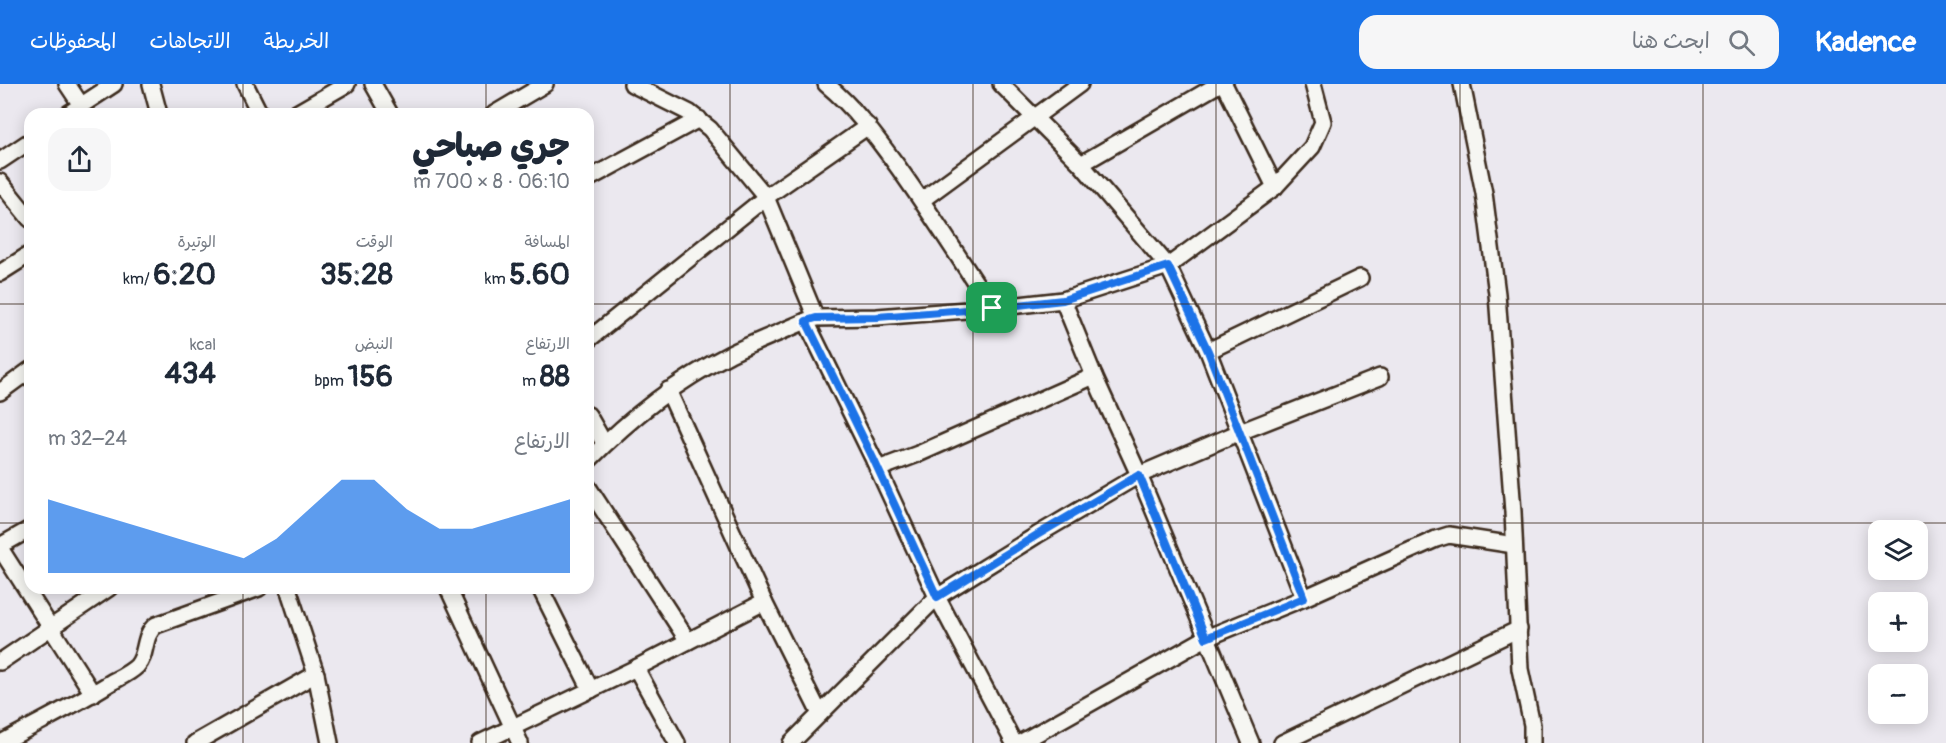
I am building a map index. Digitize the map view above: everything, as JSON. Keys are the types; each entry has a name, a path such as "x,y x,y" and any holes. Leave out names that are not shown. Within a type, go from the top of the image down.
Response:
{"street":[{"path":"67,84 73,108"},
{"path":"77,108 114,84"},
{"path":"151,84 157,108"},
{"path":"245,84 257,108"},
{"path":"305,108 347,84"},
{"path":"373,84 387,108"},
{"path":"504,108 545,84"},
{"path":"632,84 699,119 710,129 766,197 811,320 878,469 937,597 1014,743"},
{"path":"826,84 848,103 868,126 921,200 992,308"},
{"path":"1001,84 1082,164 1168,266 1208,351 1304,598"},
{"path":"921,200 1080,84"},
{"path":"1082,164 1219,84"},
{"path":"1224,84 1275,187"},
{"path":"594,454 604,443 668,390 730,354 811,320 992,308 1063,300 1168,266 1275,187 1312,147 1323,122 1313,84"},
{"path":"1462,84 1484,192 1497,294 1513,512 1520,669 1532,725 1532,743"},
{"path":"594,176 699,119"},
{"path":"594,335 766,197 868,126"},
{"path":"0,161 24,145"},
{"path":"0,182 24,212"},
{"path":"0,273 24,259"},
{"path":"1208,351 1360,278"},
{"path":"1063,300 1251,743"},
{"path":"0,392 24,374"},
{"path":"878,469 918,454 1094,376"},
{"path":"790,743 937,597 1139,475 1380,377"},
{"path":"668,390 764,602 820,714"},
{"path":"594,426 604,443"},
{"path":"594,496 688,641"},
{"path":"24,533 0,547 24,585"},
{"path":"1020,743 1206,638 1304,598 1436,538 1449,535 1514,545"},
{"path":"30,594 93,694"},
{"path":"0,662 100,594"},
{"path":"1,743 93,694 136,667 141,660 147,635 156,625 242,594"},
{"path":"290,594 316,674 326,741"},
{"path":"451,594 520,743"},
{"path":"543,594 591,690"},
{"path":"480,743 636,668 764,602"},
{"path":"1282,743 1519,629"},
{"path":"636,668 677,743"},
{"path":"195,743 316,674"}],"route":[{"path":"1168,266 1208,351 1304,598 1206,638 1139,475 937,597 806,321 816,318 877,317 992,308 1063,300 1168,266"}]}
